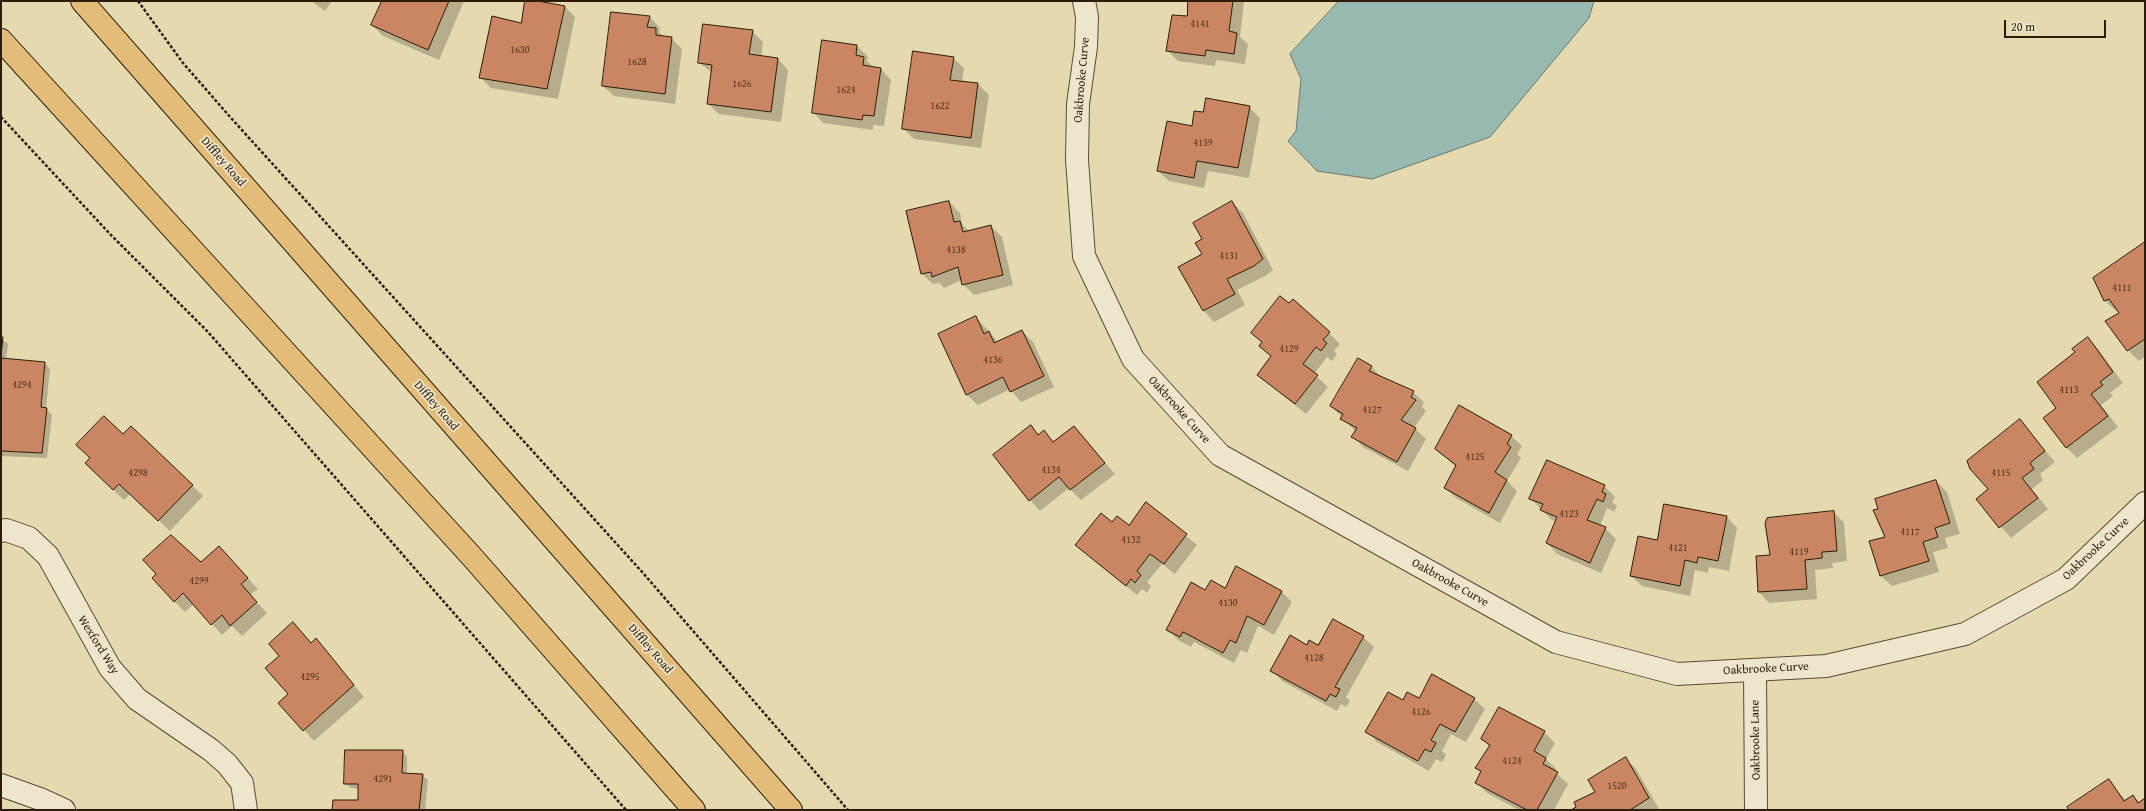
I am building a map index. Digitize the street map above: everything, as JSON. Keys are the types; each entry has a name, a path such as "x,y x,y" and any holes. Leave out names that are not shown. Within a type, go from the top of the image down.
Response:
{"main road":[{"name":"Diffley Road","path":"82,1 791,810"},
{"path":"1,40 468,552 694,810"}],"street":[{"name":"Oakbrooke Curve","path":"1084,1 1087,17 1086,47 1078,104 1076,160 1080,188 1084,256 1133,359 1220,455 1556,642 1677,674 1826,666 1965,634 2066,579 2145,503"},
{"name":"Wexford Way","path":"1,531 6,530 29,538 48,556 110,668 137,699 211,750 227,764 242,783 246,810"},
{"name":"Oakbrooke Lane","path":"1755,670 1756,810"},
{"path":"1,785 40,799 64,810"}],"path":[{"path":"138,1 183,62 231,118 643,574 848,810"},
{"path":"1,117 110,234 208,332 626,810"}],"water":[{"path":"1339,1 1594,1 1589,18 1490,137 1372,179 1317,171 1288,141 1296,131 1301,79 1290,54"}],"building":[{"path":"382,1 449,1 428,50 371,25"},
{"path":"525,1 538,1 565,6 547,89 479,78 492,16 521,23"},
{"path":"1188,1 1233,1 1229,31 1237,33 1234,54 1206,50 1205,56 1166,51 1172,15 1187,16"},
{"path":"611,12 650,16 647,27 656,28 656,35 672,37 665,94 602,86"},
{"path":"703,24 753,30 749,54 778,58 771,112 707,104 712,65 698,63"},
{"path":"822,40 857,45 856,55 864,57 863,65 881,68 874,116 863,115 862,120 812,113"},
{"path":"913,51 954,57 950,80 978,83 971,138 902,129"},
{"path":"1206,98 1250,106 1238,168 1197,161 1194,178 1157,171 1167,121 1192,126 1194,111 1203,112"},
{"path":"949,201 954,222 960,221 963,232 991,225 1003,275 962,285 958,267 932,277 931,272 921,274 906,211"},
{"path":"1232,201 1263,259 1254,266 1227,279 1235,294 1203,311 1178,267 1202,254 1195,243 1202,239 1193,223"},
{"path":"2145,242 2145,339 2127,351 2105,321 2119,313 2109,299 2104,301 2093,278"},
{"path":"1280,296 1289,303 1293,299 1330,332 1323,340 1327,343 1321,351 1316,347 1303,364 1318,375 1295,404 1257,375 1271,356 1259,346 1262,342 1251,333"},
{"path":"976,316 984,334 989,331 994,343 1022,330 1044,376 1010,392 1003,377 966,395 938,334"},
{"path":"1,337 3,337 1,356"},
{"path":"2088,337 2113,372 2100,382 2103,385 2091,394 2108,416 2066,448 2043,418 2056,408 2037,382 2075,352 2072,349"},
{"path":"1,358 45,362 41,407 47,408 42,453 1,451"},
{"path":"1358,358 1372,366 1369,371 1414,391 1411,397 1416,400 1401,420 1416,428 1397,462 1351,437 1357,428 1340,419 1343,414 1330,406"},
{"path":"1459,405 1512,435 1507,444 1511,447 1495,472 1507,480 1489,513 1444,488 1456,465 1435,449"},
{"path":"104,416 123,434 131,426 193,485 158,521 119,484 113,490 85,463 90,458 76,445"},
{"path":"2020,419 2045,451 2030,463 2034,469 2022,478 2038,498 1999,528 1976,499 1988,489 1970,469 1967,461"},
{"path":"1031,425 1038,435 1044,430 1053,442 1074,426 1105,463 1070,490 1059,477 1029,501 993,455"},
{"path":"1547,460 1605,485 1602,492 1606,494 1603,502 1597,499 1587,520 1606,527 1590,563 1546,543 1557,517 1540,510 1543,504 1529,499"},
{"path":"1936,480 1950,523 1935,528 1938,537 1923,542 1929,561 1880,576 1869,541 1885,537 1873,510 1878,509 1875,499"},
{"path":"1146,502 1187,534 1164,564 1150,554 1137,571 1141,575 1135,583 1131,579 1126,586 1075,545 1101,513 1112,522 1117,516 1129,525"},
{"path":"1664,504 1727,516 1718,561 1698,557 1697,563 1685,560 1680,586 1630,576 1638,536 1657,540"},
{"path":"1834,511 1837,551 1822,552 1822,558 1805,560 1807,589 1758,592 1756,556 1770,555 1765,523 1767,518"},
{"path":"171,535 201,562 219,546 248,578 241,584 257,602 230,626 222,615 211,625 183,593 174,602 152,578 156,574 143,560"},
{"path":"1236,566 1282,591 1264,625 1247,616 1236,643 1230,640 1223,653 1183,632 1180,637 1166,630 1191,582 1205,590 1211,580 1225,588"},
{"path":"1333,619 1364,636 1335,687 1340,689 1336,697 1330,694 1326,701 1270,671 1290,635 1307,645 1309,640 1318,645"},
{"path":"293,622 311,643 316,638 354,685 303,731 278,703 288,694 265,668 279,656 269,644"},
{"path":"1432,674 1475,698 1455,732 1440,724 1431,740 1436,743 1431,752 1425,749 1418,761 1365,732 1388,692 1403,700 1407,692 1419,698"},
{"path":"1499,707 1545,731 1534,751 1546,758 1543,764 1558,772 1537,810 1527,810 1475,783 1481,771 1475,768 1490,745 1481,739"},
{"path":"345,750 403,750 402,773 423,774 419,810 332,810 333,800 358,800 358,784 344,784"},
{"path":"1626,757 1649,798 1630,810 1571,810 1576,807 1574,802 1595,792 1588,780"},
{"path":"2109,779 2124,801 2133,795 2138,803 2145,798 2145,810 2069,810 2067,807"}]}
